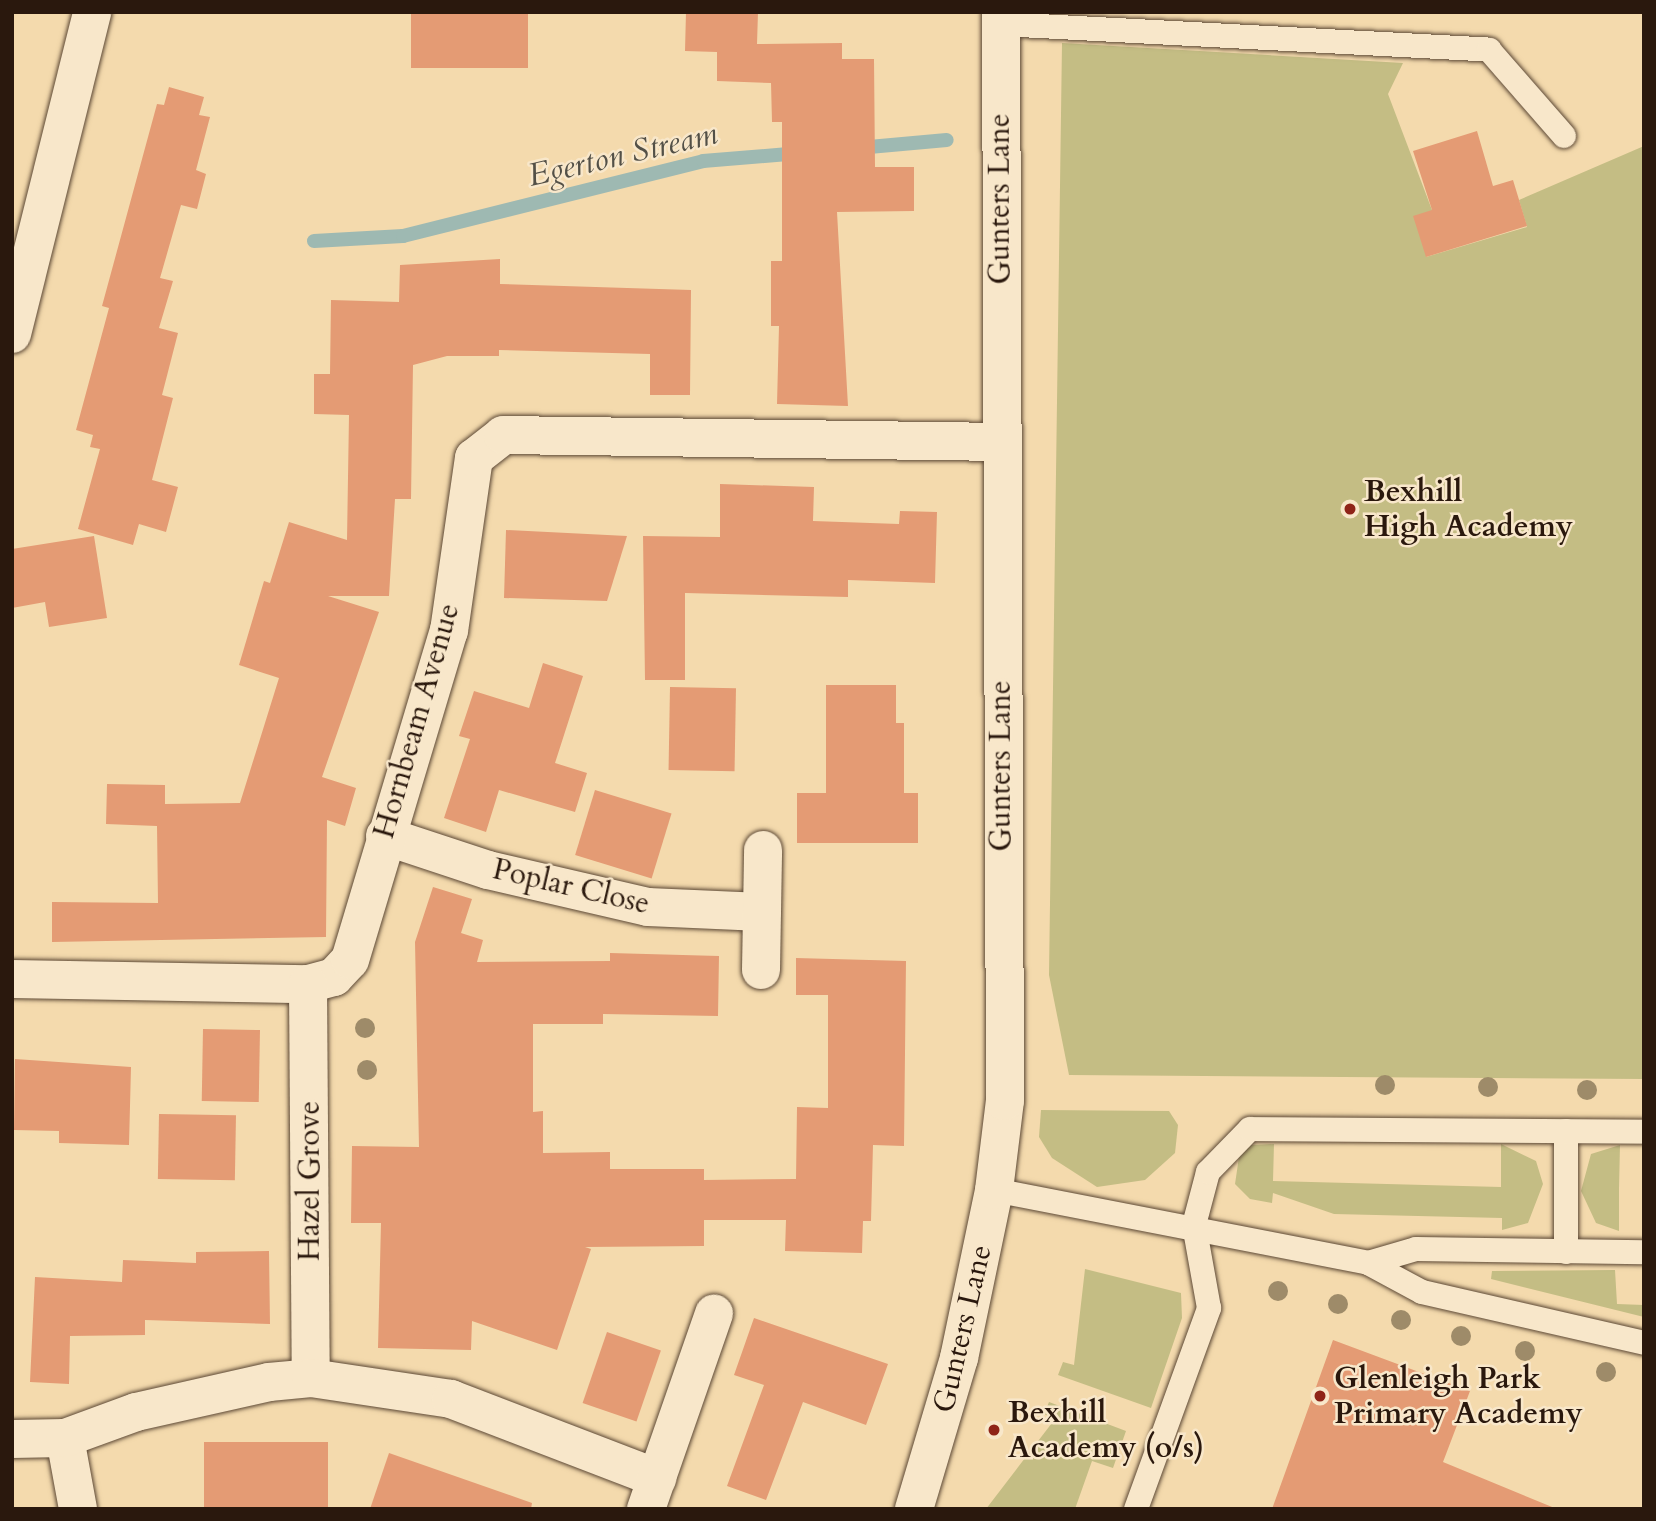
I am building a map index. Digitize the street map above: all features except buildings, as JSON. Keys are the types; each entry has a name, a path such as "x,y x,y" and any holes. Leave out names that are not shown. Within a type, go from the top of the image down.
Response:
{"street":[{"path":"12,334 92,12"},
{"name":"Gunters Lane","path":"914,1509 959,1358 994,1190 1005,1101 1000,442 1001,18"},
{"name":"Hornbeam Avenue","path":"12,979 308,984 334,977 350,960 385,836 449,631 474,458 503,435 1000,442"},
{"name":"Poplar Close","path":"385,836 488,870 648,907 762,912"},
{"path":"761,970 763,850"},
{"name":"Hazel Grove","path":"308,984 311,1378"},
{"path":"12,1439 65,1438 136,1412 269,1382 311,1378 451,1399 652,1493 714,1314"},
{"path":"65,1438 78,1509"}],"lane":[{"path":"1001,18 1489,50 1564,136"},
{"path":"1136,1509 1209,1308 1194,1226 1208,1172 1250,1129 1644,1132"},
{"path":"1566,1131 1566,1252"},
{"path":"994,1190 1194,1226 1368,1263 1422,1292 1644,1343"},
{"path":"1368,1263 1416,1249 1644,1252"}],"shaded area":[{"name":"Bexhill High Academy","path":"1062,43 1403,63 1388,94 1432,210 1426,257 1527,227 1519,200 1644,146 1644,1079 1069,1075 1049,975"},
{"path":"1041,1110 1169,1111 1178,1125 1175,1153 1145,1180 1097,1187 1052,1158 1039,1137"},
{"path":"1274,1144 1273,1181 1501,1187 1501,1144 1536,1161 1543,1184 1528,1223 1502,1230 1502,1218 1334,1214 1273,1193 1272,1203 1250,1199 1235,1184 1239,1157 1251,1145"},
{"path":"1620,1145 1619,1231 1596,1223 1581,1191 1591,1154"},
{"path":"1085,1269 1181,1293 1182,1318 1151,1408 1058,1375 1063,1362 1074,1365"},
{"path":"1615,1270 1617,1304 1644,1305 1644,1317 1491,1279 1492,1271"},
{"path":"1049,1402 1126,1431 1113,1468 1092,1461 1075,1509 986,1509 1055,1419 1044,1414"}],"waterway":[{"name":"Egerton Stream","path":"858,148 947,140"},
{"name":"Egerton Stream","path":"314,241 403,236 703,161 800,153"}],"place":[{"name":"Bexhill High Academy","path":"1350,509"},
{"name":"Glenleigh Park Primary Academy","path":"1320,1396"},
{"name":"Bexhill Academy (o/s)","path":"994,1430"}]}
